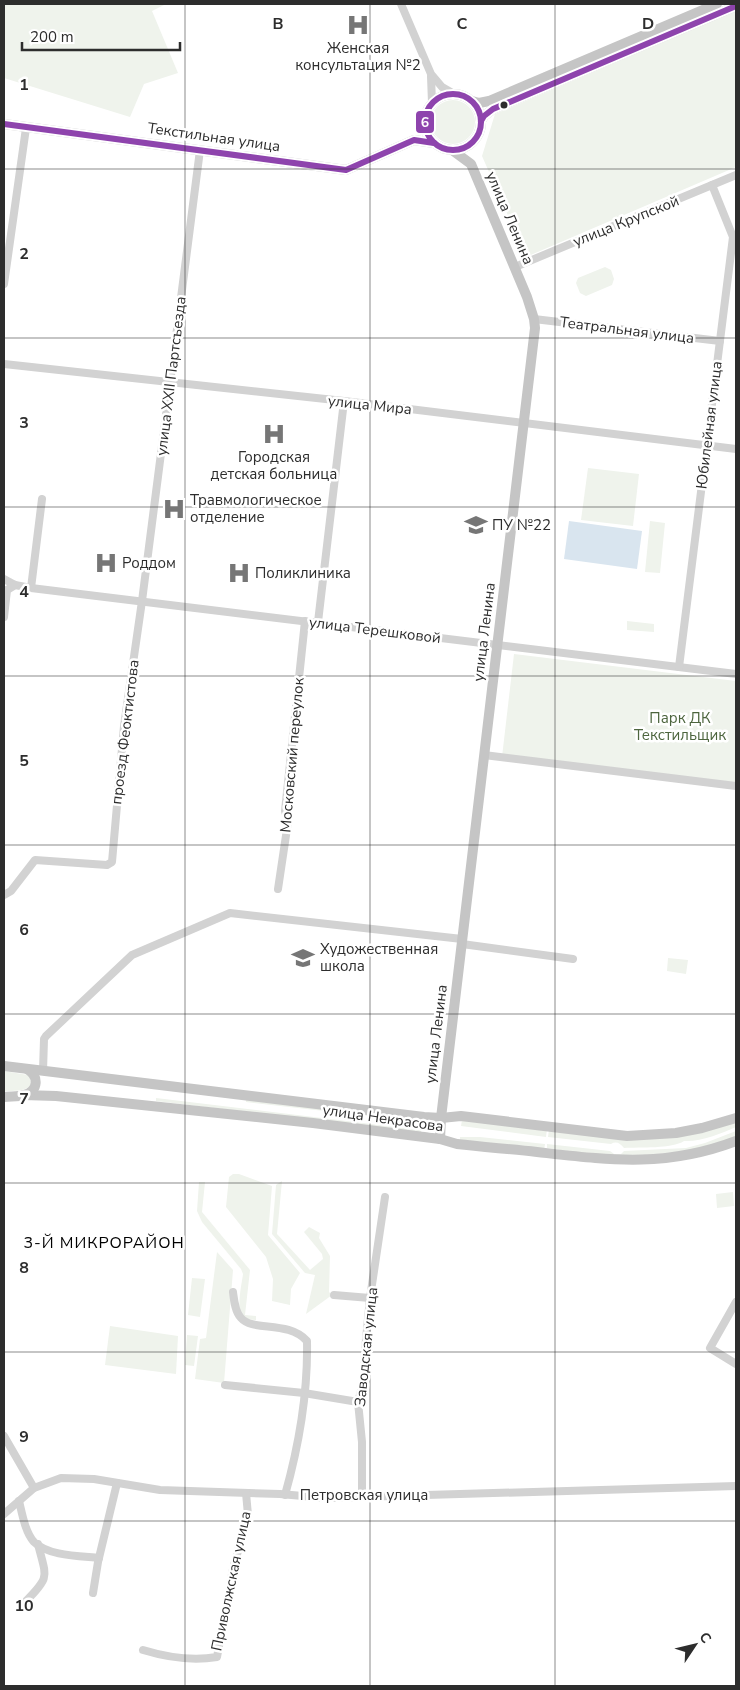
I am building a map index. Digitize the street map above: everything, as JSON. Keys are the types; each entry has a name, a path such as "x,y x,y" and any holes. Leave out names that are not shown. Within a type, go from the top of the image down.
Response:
{"main road":[{"path":"475,138 464,147 452,150 442,148 434,143 427,133 425,122 427,111 432,103 441,96 454,94 464,96 479,103 490,101 717,4"},
{"path":"480,122 493,109 736,6"},
{"path":"470,162 480,122 478,110 472,101"},
{"path":"425,122 414,140 434,143"},
{"name":"Текстильная улица","path":"4,124 346,170 414,140"},
{"name":"улица Ленина","path":"440,1139 535,328 534,319 516,267 470,162 452,150"},
{"name":"улица Некрасова","path":"4,1066 441,1118 461,1116 628,1136 676,1133 736,1118"},
{"path":"23,1095 33,1090 36,1082 35,1075 27,1069"},
{"name":"улица Некрасова","path":"4,1097 23,1095 56,1096 313,1123 440,1139 457,1144 600,1160 658,1160 702,1152 736,1141"}],"street":[{"path":"402,4 431,74 432,103"},
{"path":"431,74 442,87 454,94"},
{"path":"4,284 26,128"},
{"name":"улица XXII Партсъезда","path":"142,601 200,150"},
{"name":"улица Крупской","path":"516,267 736,175"},
{"name":"Юбилейная улица","path":"679,667 732,237 712,185"},
{"name":"Театральная улица","path":"534,319 720,341"},
{"name":"улица Мира","path":"4,364 344,401 736,449"},
{"path":"318,622 344,401"},
{"path":"31,588 42,499"},
{"path":"4,578 15,585 7,590 4,617"},
{"name":"улица Терешковой","path":"15,585 736,674"},
{"name":"проезд Феоктистова","path":"4,896 35,860 107,865 112,862 124,726 142,601"},
{"name":"Московский переулок","path":"278,890 288,822 284,811 305,621"},
{"path":"484,754 736,786"},
{"path":"43,1071 44,1039 46,1036 132,954 230,913 462,942 499,950 573,959"},
{"name":"Заводская улица","path":"362,1496 362,1442 358,1402 364,1380 370,1298 385,1197"},
{"path":"233,1292 240,1318 247,1322 285,1328 303,1336 307,1341 304,1393 294,1461 285,1495"},
{"path":"334,1295 370,1298"},
{"path":"736,1302 710,1348 736,1364"},
{"path":"226,1384 304,1393 358,1402"},
{"path":"4,1436 34,1488"},
{"name":"Петровская улица","path":"4,1514 34,1488 62,1478 94,1479 160,1490 326,1498 736,1486"},
{"path":"93,1593 99,1558 117,1483"},
{"name":"Приволжская улица","path":"143,1650 160,1655 191,1658 217,1657 233,1569 248,1515 246,1493"},
{"path":"19,1501 25,1524 34,1542 47,1550 66,1555 99,1558"},
{"path":"26,1601 42,1585 46,1575 38,1544"}],"green space":[{"path":"4,4 166,4 152,11 178,73 144,84 130,117 4,78"},
{"path":"736,11 736,167 526,257 482,156 495,114"},
{"path":"453,100 465,104 471,110 475,122 471,134 465,140 453,144 441,140 435,134 431,122 435,110 441,104"},
{"path":"605,267 611,270 614,279 612,285 586,296 580,293 576,283 578,278"},
{"path":"588,468 639,474 633,526 581,520"},
{"path":"650,521 665,523 660,573 645,572"},
{"path":"627,621 654,624 654,632 627,630"},
{"name":"Парк ДК Текстильщик","path":"514,654 736,681 736,785 502,757"},
{"path":"668,958 688,960 686,974 667,971"},
{"path":"4,1071 28,1075 31,1081 30,1085 24,1089 4,1091"},
{"path":"156,1098 421,1130 421,1133 156,1101"},
{"path":"246,1098 422,1119 421,1122 246,1102"},
{"path":"462,1120 547,1129 546,1137 461,1126"},
{"path":"736,1122 736,1127 717,1135 664,1146 624,1148 616,1143 548,1137 549,1129 627,1138"},
{"path":"736,1131 736,1137 697,1150 616,1158 547,1148 547,1144 621,1154 624,1151 686,1148"},
{"path":"460,1137 480,1137 545,1144 544,1151 460,1142"},
{"path":"233,1174 239,1174 272,1186 268,1235 300,1273 291,1289 290,1305 272,1301 273,1279 266,1257 226,1207 229,1177"},
{"path":"282,1181 277,1234 310,1270 323,1259 322,1254 304,1232 309,1227 320,1233 319,1238 330,1256 329,1292 332,1295 306,1314 315,1275 305,1273 272,1234 276,1185"},
{"path":"199,1182 205,1182 202,1212 250,1270 245,1315 256,1316 256,1320 244,1318 241,1315 239,1304 243,1274 241,1269 202,1222 197,1211"},
{"path":"733,1192 734,1206 717,1208 716,1194"},
{"path":"217,1252 233,1270 224,1383 195,1379 200,1339 206,1338"},
{"path":"192,1278 205,1279 200,1317 188,1315"},
{"path":"110,1326 178,1336 176,1374 105,1365"},
{"path":"187,1335 198,1336 194,1366 185,1365"}],"shaded area":[{"path":"569,521 642,531 637,569 564,559"}],"transit line":[{"name":"6","path":"481,121 493,109 736,6"},
{"name":"6","path":"453,94 464,96 473,102 479,111 481,122 479,133 473,142 464,148 453,150 442,148 433,142 427,133 425,122 427,111 433,102 442,96 453,94"},
{"name":"6","path":"4,124 346,170 414,140 434,143"}],"place":[{"name":"Женская консультация №2","path":"358,25"},
{"name":"Городская детская больница","path":"274,434"},
{"name":"Травмологическое отделение","path":"174,509"},
{"name":"ПУ №22","path":"476,525"},
{"name":"Роддом","path":"106,563"},
{"name":"Поликлиника","path":"239,573"},
{"name":"Художественная школа","path":"303,958"}],"district":[{"name":"3-Й МИКРОРАЙОН","path":"104,1242"}]}
